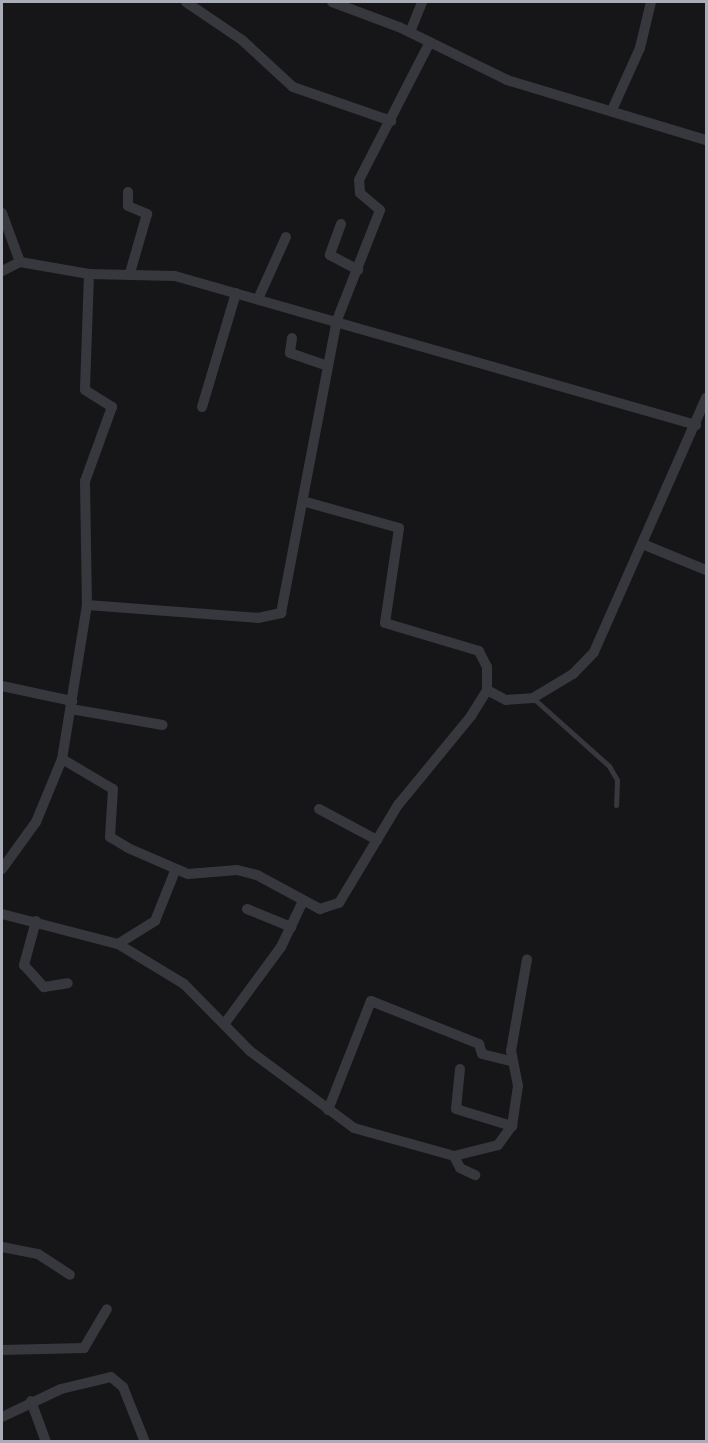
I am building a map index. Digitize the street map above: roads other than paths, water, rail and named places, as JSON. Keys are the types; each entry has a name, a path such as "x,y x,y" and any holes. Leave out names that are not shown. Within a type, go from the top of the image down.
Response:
{"street":[{"path":"186,2 242,40 285,82 391,121"},
{"path":"336,2 410,32 507,80 706,140"},
{"path":"410,32 422,2"},
{"path":"612,110 640,48 651,2"},
{"path":"87,605 273,618 286,600 306,502 337,320 380,210 360,193 359,180 430,42"},
{"path":"128,192 128,206 147,214 130,273"},
{"path":"2,213 20,262"},
{"path":"341,224 330,255 358,270"},
{"path":"258,298 286,237"},
{"path":"2,271 20,262 89,274 130,273 175,276 337,320 696,425"},
{"path":"2,869 5,858 36,822 62,759 87,605 86,481 112,407 85,390 89,274"},
{"path":"202,406 236,293"},
{"path":"292,338 290,353 328,366"},
{"path":"487,690 506,700 533,698 573,674 594,651 645,545 706,398"},
{"path":"62,759 113,789 110,838 175,871 203,876 246,872 320,909 339,903 417,779 487,690 482,653 385,623 399,528 306,502"},
{"path":"645,545 706,570"},
{"path":"2,686 72,705 163,725"},
{"path":"319,809 377,840"},
{"path":"118,944 154,921 175,871"},
{"path":"225,1023 291,927 303,901"},
{"path":"247,909 291,927"},
{"path":"2,914 118,944 164,969 225,1023 250,1051 328,1110 375,1137 454,1156 498,1145 512,1126 518,1086 511,1061 527,958"},
{"path":"36,921 24,965 44,987 68,983"},
{"path":"328,1110 371,1001 479,1044 482,1054 511,1061"},
{"path":"460,1069 456,1109 512,1126"},
{"path":"454,1156 460,1167 475,1175"},
{"path":"2,1248 38,1254 70,1275"},
{"path":"2,1350 84,1348 107,1309"},
{"path":"2,1417 31,1401 111,1377 123,1387 145,1442"},
{"path":"31,1401 46,1442"}],"lane":[{"path":"533,698 609,766 617,780 616,806"}]}
